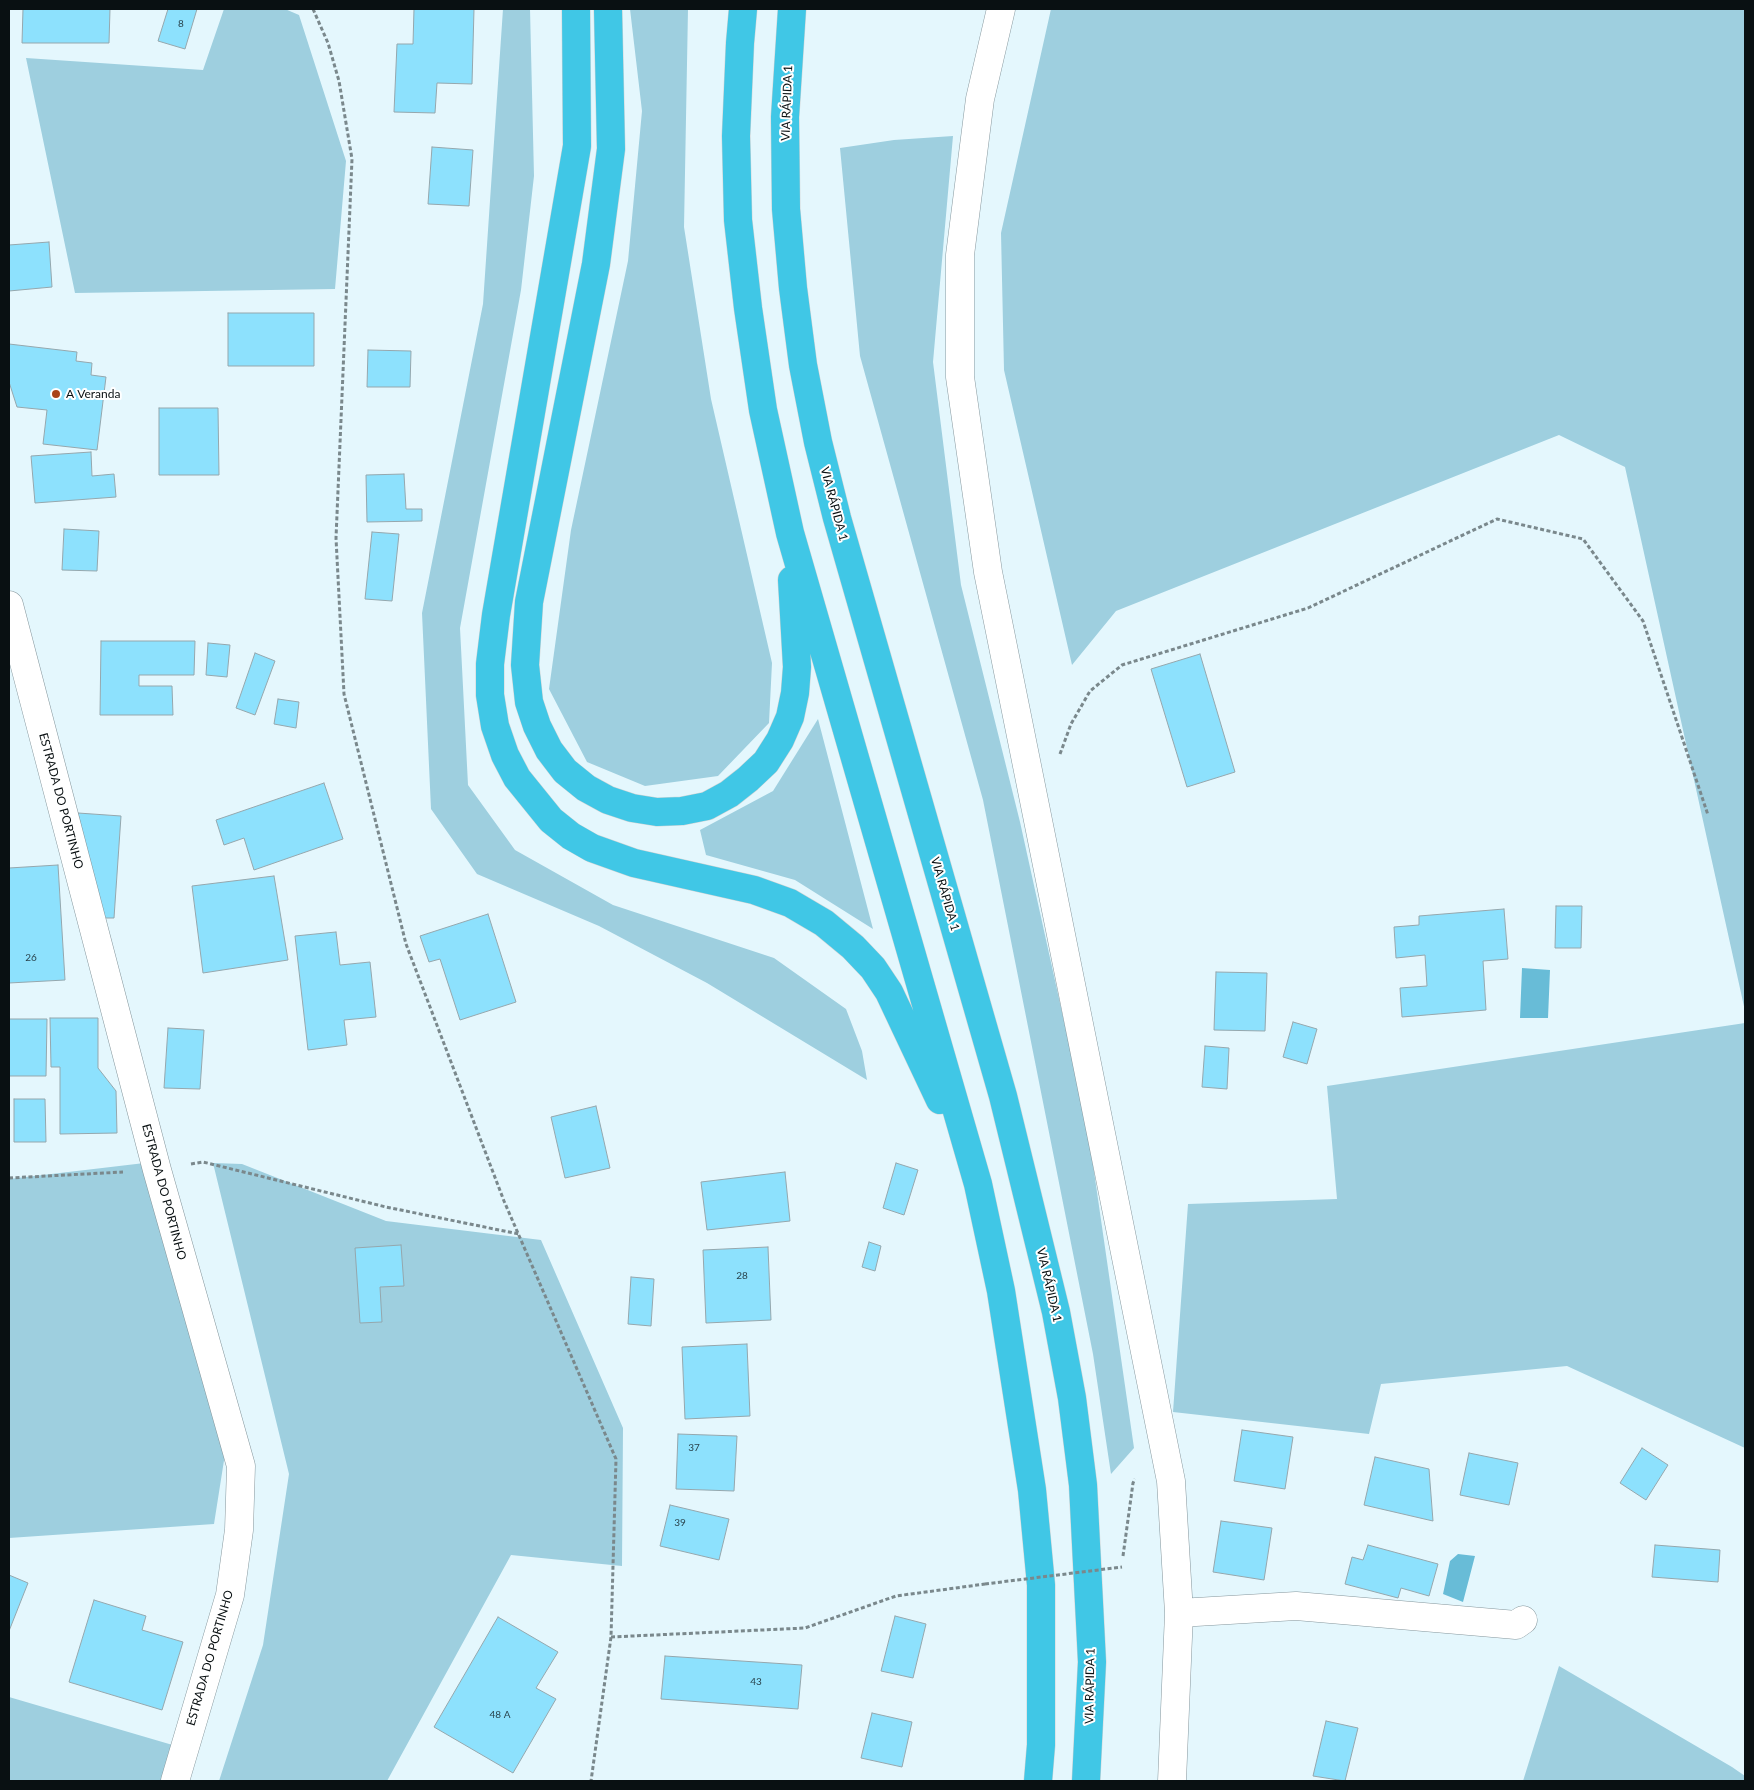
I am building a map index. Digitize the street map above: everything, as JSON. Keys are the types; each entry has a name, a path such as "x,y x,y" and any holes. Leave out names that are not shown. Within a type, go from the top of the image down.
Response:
{"highway":[{"path":"576,9 577,146 496,615 490,664 490,695 500,741 517,778 533,800 551,820 571,836 592,848 634,863 754,890 790,903 824,923 853,947 873,968 889,992 978,1184"},
{"path":"608,9 611,149 596,264 529,602 525,665 529,702 537,726 550,750 566,771 586,788 608,800 632,808 657,812 674,812 707,806 729,794 766,762 783,732 795,693 797,668 790,534"},
{"path":"743,9 736,136 738,220 748,308 763,410 790,534 978,1184 1003,1301 1032,1490 1041,1585 1041,1745 1038,1781"},
{"name":"VIA RÁPIDA 1","path":"792,9 785,117 786,209 793,288 803,365 818,442 837,518 1003,1096 1056,1312 1072,1398 1083,1485 1092,1662 1086,1781"}],"street":[{"path":"1001,9 980,99 960,255 960,378 990,582 1171,1482 1179,1613 1172,1781"},
{"name":"ESTRADA DO PORTINHO","path":"9,604 157,1170 241,1466 239,1530 230,1595 174,1781"},
{"path":"1179,1613 1296,1606 1516,1625 1523,1620"}],"path":[{"path":"313,9 328,43 339,81 352,159 336,538 344,694 406,944 504,1201 520,1234 616,1459 611,1636 591,1781"},
{"path":"1057,762 1071,724 1090,691 1122,665 1308,608 1497,519 1583,539 1643,621 1708,815"},
{"path":"9,1178 157,1170 203,1162 386,1207 520,1234"},
{"path":"611,1636 805,1628 896,1596 1122,1567"}],"shaded area":[{"path":"224,9 285,9 299,15 346,161 335,289 75,293 26,58 203,70"},
{"path":"503,9 530,9 534,176 521,290 460,628 468,785 515,850 613,905 774,958 846,1009 862,1051 867,1080 707,983 599,926 477,874 431,809 422,613 483,304"},
{"path":"630,9 688,9 684,227 711,399 772,663 769,723 718,776 645,786 587,762 549,689 571,530 628,261 642,111"},
{"path":"1051,9 1745,9 1745,1011 1625,467 1559,435 1116,611 1072,665 1004,370 1001,233"},
{"path":"953,136 933,362 961,585 1020,822 1088,1130 1134,1448 1111,1474 1093,1354 983,800 860,356 840,148 894,140"},
{"path":"818,719 873,929 795,880 706,855 700,830 773,791"},
{"path":"1522,968 1550,970 1548,1018 1520,1018"},
{"path":"1745,1023 1745,1448 1567,1366 1381,1384 1369,1434 1173,1412 1188,1204 1337,1199 1327,1086"},
{"path":"153,1162 225,1454 214,1524 9,1538 9,1179"},
{"path":"213,1163 242,1164 386,1221 541,1240 623,1428 622,1566 511,1555 387,1781 219,1781 263,1645 289,1474"},
{"path":"1458,1554 1475,1556 1463,1602 1443,1594 1450,1561"},
{"path":"1559,1666 1732,1767 1745,1776 1745,1781 1523,1781"},
{"path":"9,1697 176,1746 164,1781 9,1781"}],"building":[{"path":"23,9 110,9 109,43 22,43"},
{"path":"168,9 197,9 185,49 158,41"},
{"path":"414,9 474,9 472,84 437,83 435,113 394,112 397,44 413,44"},
{"path":"432,147 473,150 469,206 428,204"},
{"path":"49,242 52,287 9,291 9,245"},
{"path":"228,313 314,313 314,366 228,366"},
{"path":"9,344 77,352 76,361 92,363 91,375 106,377 97,450 43,444 47,410 17,407 9,382"},
{"path":"368,350 411,351 410,387 367,387"},
{"path":"159,408 218,408 219,475 159,475"},
{"path":"91,452 92,476 114,474 116,497 35,503 31,456"},
{"path":"404,474 406,509 422,509 422,521 367,522 366,475"},
{"path":"64,529 99,531 97,571 62,570"},
{"path":"372,532 399,534 392,601 365,599"},
{"path":"101,641 195,641 194,675 139,675 139,686 172,686 173,715 100,715"},
{"path":"208,643 230,645 227,677 206,675"},
{"path":"255,653 275,661 255,715 236,708"},
{"path":"1200,654 1235,772 1187,787 1151,669"},
{"path":"278,699 299,702 296,728 274,724"},
{"path":"324,783 343,839 254,870 244,838 224,845 216,820"},
{"path":"78,813 121,816 114,918 100,918"},
{"path":"58,865 65,980 9,983 9,868"},
{"path":"274,876 288,960 203,973 192,886"},
{"path":"1556,906 1582,906 1581,948 1555,948"},
{"path":"1504,909 1508,959 1483,961 1486,1010 1402,1017 1400,988 1427,986 1425,955 1396,958 1394,927 1419,925 1419,916"},
{"path":"488,914 516,1002 460,1020 440,959 429,962 420,936"},
{"path":"336,932 340,965 370,962 376,1017 344,1020 347,1045 308,1050 295,936"},
{"path":"1216,972 1267,973 1265,1031 1214,1030"},
{"path":"50,1018 98,1018 98,1068 116,1091 117,1133 60,1134 60,1067 51,1067"},
{"path":"9,1019 47,1019 46,1076 9,1076"},
{"path":"1293,1022 1317,1029 1307,1064 1283,1057"},
{"path":"168,1028 204,1030 200,1089 164,1088"},
{"path":"1205,1046 1229,1048 1227,1089 1202,1087"},
{"path":"14,1099 45,1099 46,1142 14,1142"},
{"path":"596,1106 610,1168 565,1178 551,1117"},
{"path":"896,1163 918,1170 904,1215 883,1208"},
{"path":"785,1172 790,1221 707,1230 701,1182"},
{"path":"869,1242 881,1246 875,1271 862,1267"},
{"path":"401,1245 404,1286 380,1287 382,1322 360,1323 355,1248"},
{"path":"768,1247 771,1320 706,1323 703,1250"},
{"path":"631,1277 654,1279 651,1326 628,1324"},
{"path":"747,1344 750,1416 685,1419 682,1347"},
{"path":"1242,1430 1293,1437 1285,1489 1234,1481"},
{"path":"678,1434 737,1436 734,1491 676,1489"},
{"path":"1642,1448 1668,1465 1646,1500 1620,1483"},
{"path":"1469,1453 1518,1463 1509,1505 1460,1495"},
{"path":"1375,1457 1429,1469 1433,1521 1364,1505"},
{"path":"670,1505 729,1519 719,1560 660,1546"},
{"path":"1221,1521 1272,1528 1264,1580 1213,1572"},
{"path":"1368,1545 1438,1564 1429,1596 1401,1588 1398,1598 1345,1584 1352,1557 1363,1560"},
{"path":"1655,1545 1720,1550 1718,1582 1652,1577"},
{"path":"9,1575 28,1583 9,1631"},
{"path":"94,1600 146,1616 142,1630 183,1642 162,1710 69,1682"},
{"path":"895,1616 926,1624 913,1678 881,1671"},
{"path":"498,1617 558,1652 536,1688 556,1699 513,1773 434,1727"},
{"path":"665,1656 802,1665 798,1709 661,1699"},
{"path":"872,1713 912,1722 902,1767 861,1758"},
{"path":"1326,1721 1358,1728 1345,1781 1313,1776"}],"place":[{"name":"A Veranda","path":"56,394"}]}
